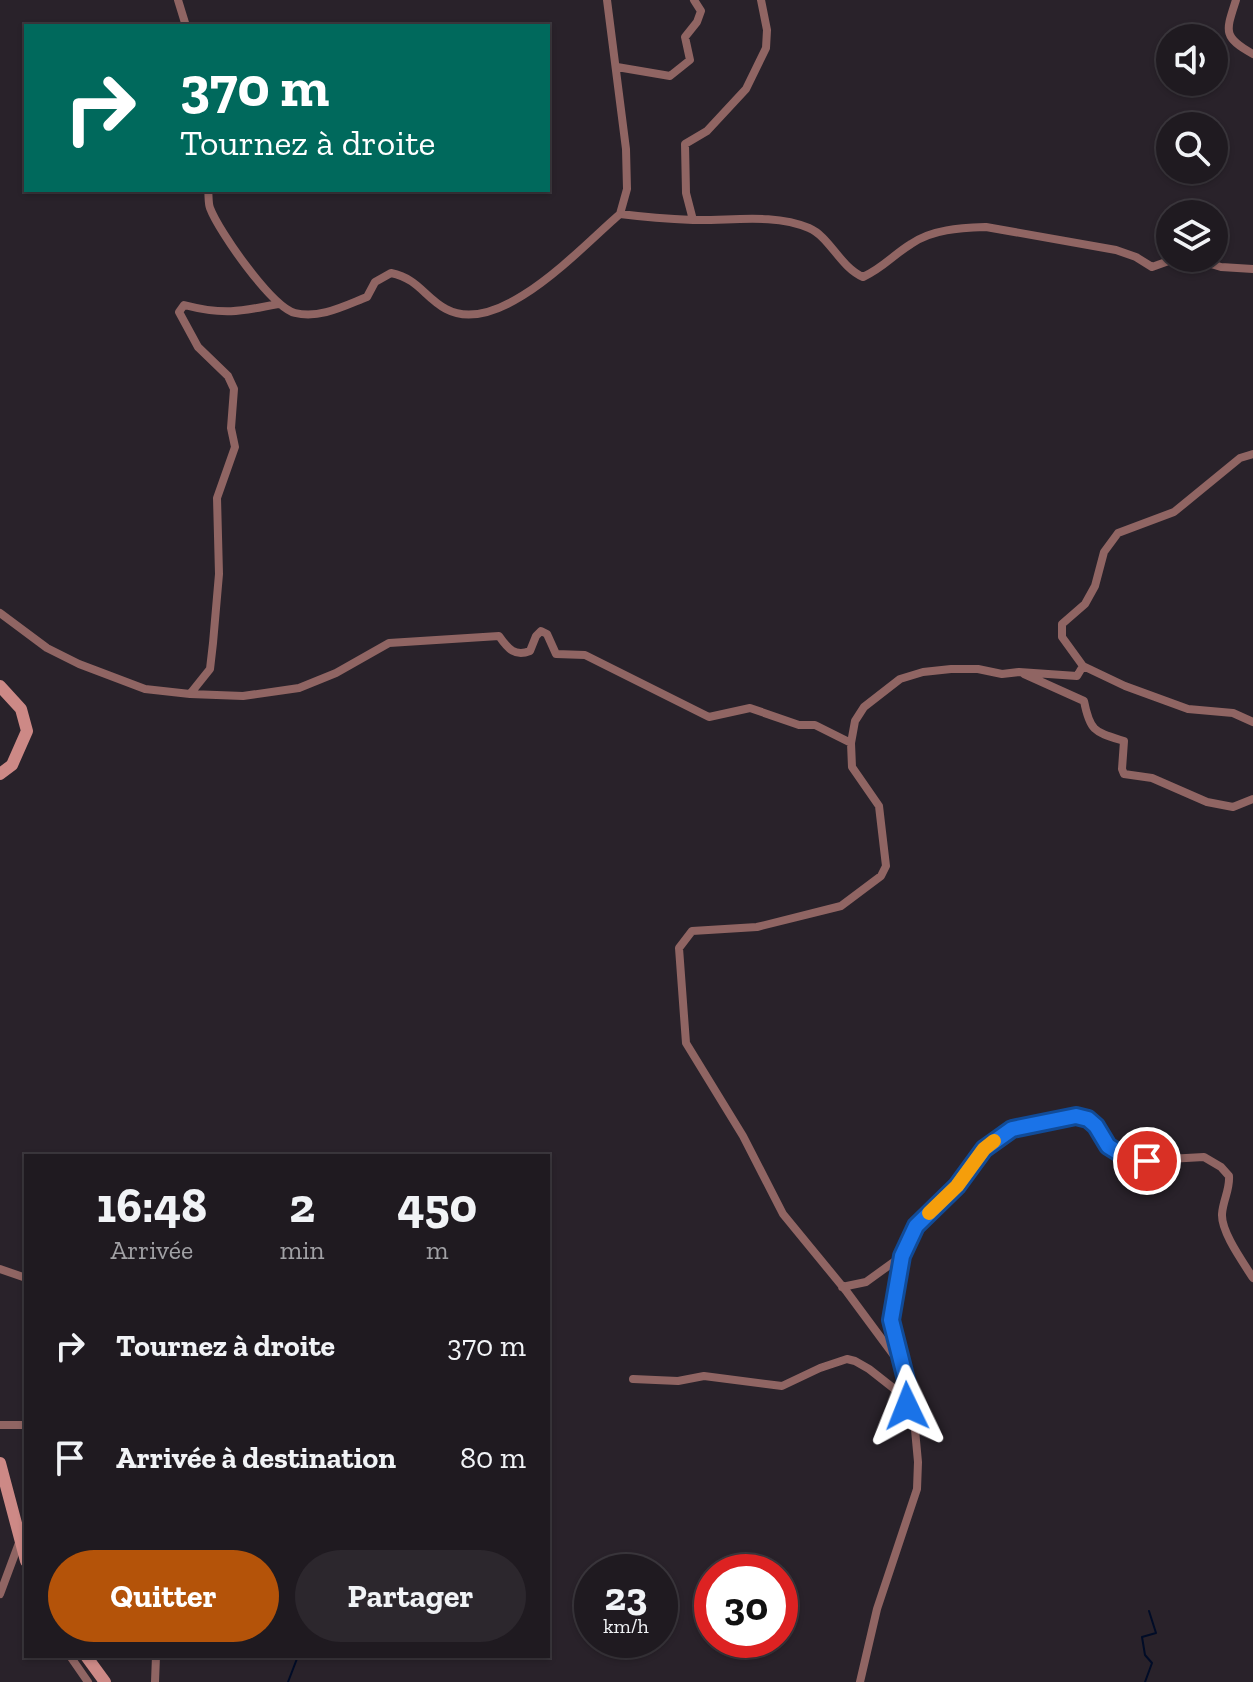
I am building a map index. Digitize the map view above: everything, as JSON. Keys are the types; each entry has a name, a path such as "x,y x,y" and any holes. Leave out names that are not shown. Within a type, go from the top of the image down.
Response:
{"street":[{"path":"178,0 185,24"},
{"path":"208,192 210,207 235,251 278,304 293,312 315,315 367,297 375,282 391,273 406,276 446,309 469,316 506,306 562,268 620,214 627,189 626,149 607,0"},
{"path":"617,67 670,76 690,60 685,37 701,11 694,0"},
{"path":"693,220 686,193 685,144 707,131 746,89 766,48 767,30 761,0"},
{"path":"1236,0 1227,27 1233,43 1253,54"},
{"path":"620,214 693,220 773,219 813,229 852,272 863,277 881,269 912,243 941,231 964,227 986,227 1116,250 1152,267 1156,266"},
{"path":"1228,267 1253,269"},
{"path":"190,694 210,669 212,656 219,574 217,498 235,447 231,428 234,389 228,376 198,347 179,312 184,305 209,312 237,313 278,304"},
{"path":"1253,454 1240,458 1174,512 1118,533 1104,552 1095,586 1085,604 1062,624 1062,637 1083,666 1125,686 1188,709 1233,713 1253,722"},
{"path":"0,613 47,648 79,664 145,689 243,696 299,688 336,673 389,643 499,636 513,653 522,654 530,651 541,631 547,634 556,654 585,655 709,717 750,708 799,725 815,725 851,743"},
{"path":"904,1369 783,1214 743,1136 686,1043 679,948 692,931 757,927 841,906 881,876 886,866 879,806 852,767 851,743 855,721 864,707 900,679 923,672 951,669 1077,676 1083,666"},
{"path":"1019,672 1084,701 1088,723 1097,733 1124,741 1124,774 1152,778 1207,802 1233,807 1253,799"},
{"path":"0,686 21,709 27,731 12,765 0,774"},
{"path":"860,1682 877,1609 917,1489 913,1408 891,1320 902,1256 916,1226 957,1186 984,1149 1012,1129 1076,1116 1088,1119 1108,1146 1132,1161 1209,1159 1229,1176 1230,1187 1222,1212 1223,1224 1253,1278"},
{"path":"842,1287 866,1282 902,1256"},
{"path":"0,1269 24,1277"},
{"path":"633,1379 678,1381 704,1376 782,1386 847,1359 869,1369 897,1391 907,1406 913,1408"},
{"path":"0,1425 24,1425"},
{"path":"0,1463 24,1556"},
{"path":"0,1594 19,1543"},
{"path":"71,1658 88,1682"},
{"path":"87,1658 105,1682"},
{"path":"155,1682 156,1658"}],"waterway":[{"path":"1145,1682 1152,1663 1145,1655 1142,1637 1156,1633 1149,1611"},
{"path":"288,1682 297,1658"}],"slow traffic":[{"path":"929,1213 957,1186 984,1149 994,1141"}],"route":[{"path":"907,1406 913,1408 891,1320 902,1256 916,1226 957,1186 984,1149 1012,1129 1076,1116 1088,1119 1096,1126 1108,1146 1132,1161 1147,1161"}]}
